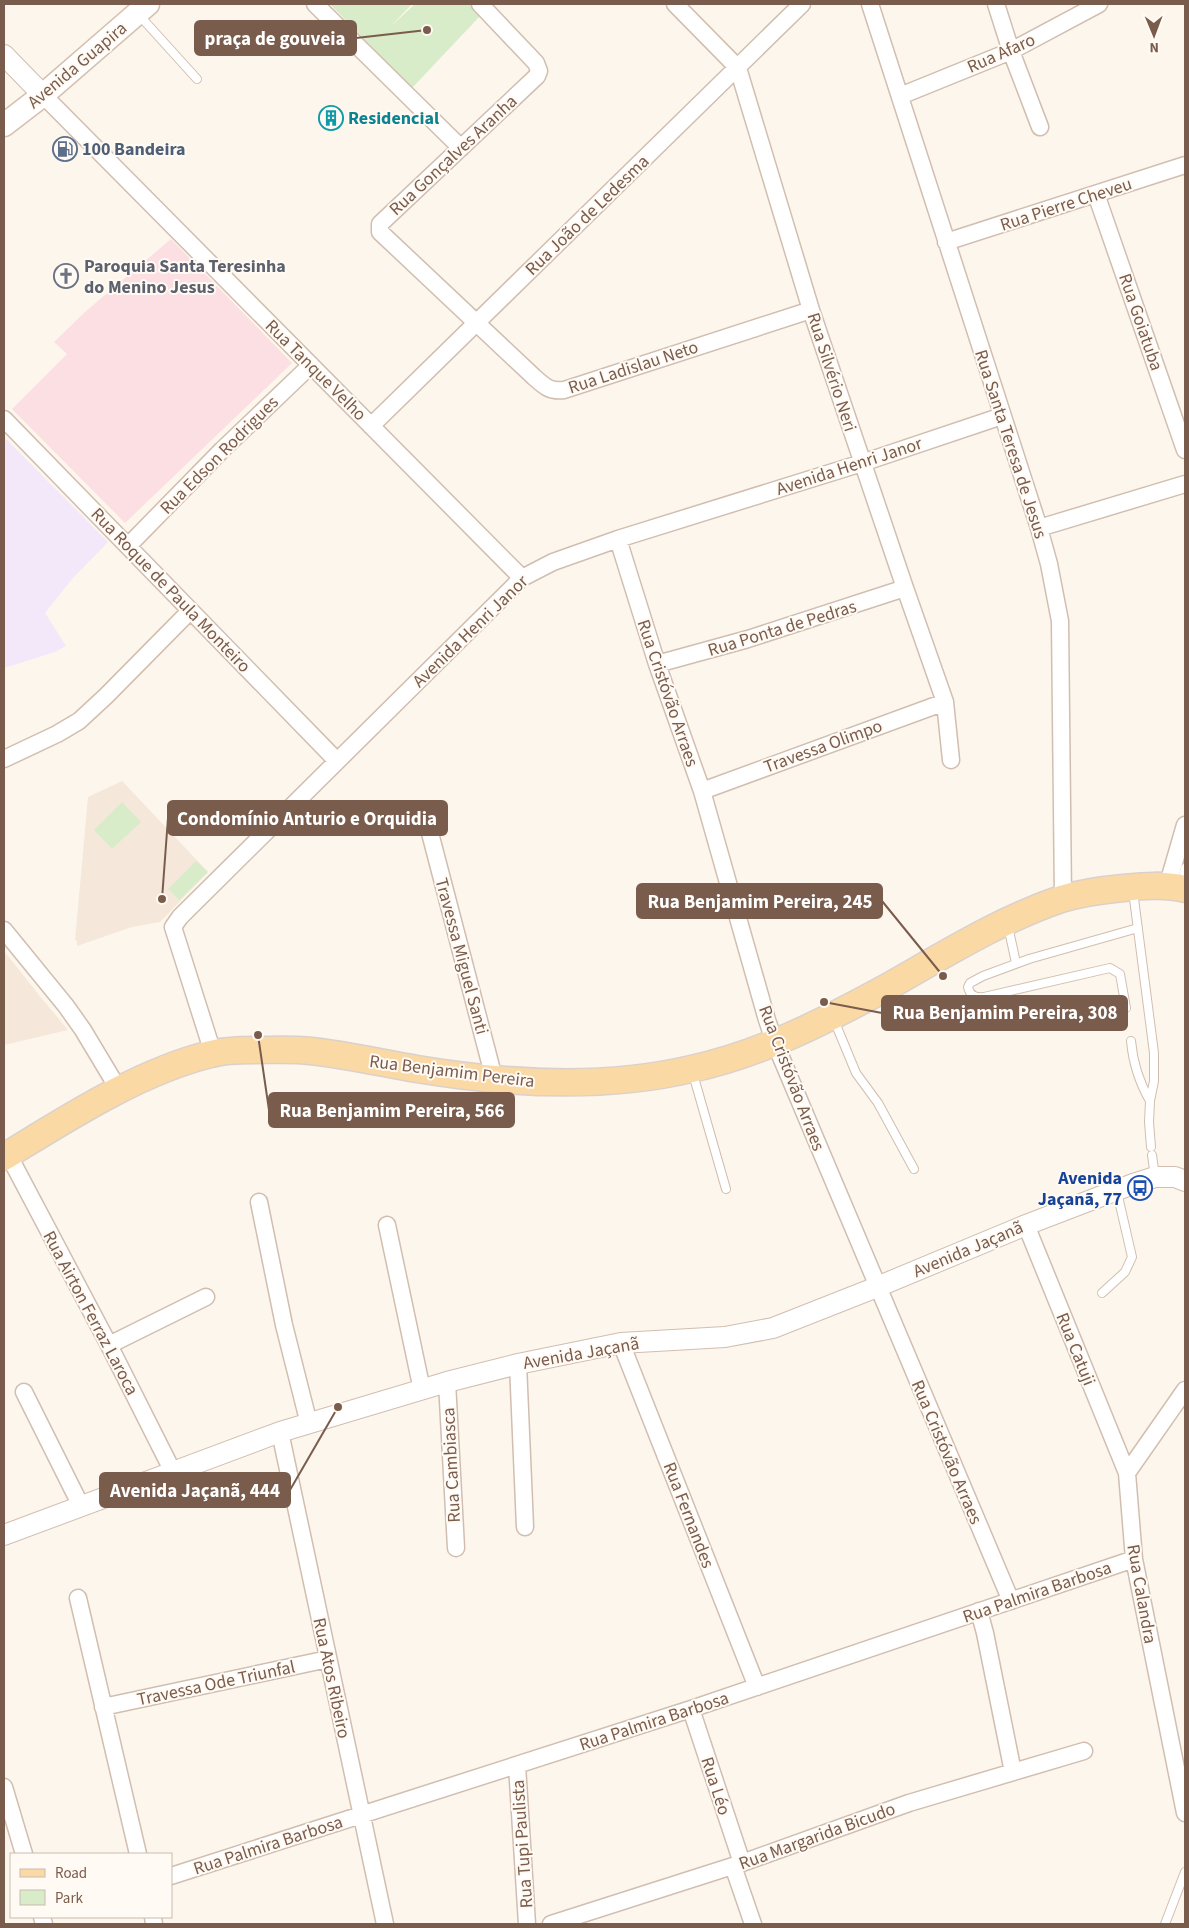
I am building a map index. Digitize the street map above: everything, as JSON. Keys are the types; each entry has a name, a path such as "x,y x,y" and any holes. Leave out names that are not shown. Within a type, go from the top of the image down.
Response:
{"main road":[{"name":"Avenida Guapira","path":"4,125 43,95 143,8"},
{"name":"Rua Benjamim Pereira","path":"6,1155 119,1090 167,1068 213,1053 254,1050 311,1051 450,1074 555,1083 648,1078 692,1069 775,1043 832,1016 1006,921 1063,899 1086,893 1179,883"}],"street":[{"path":"315,4 461,148"},
{"name":"Rua Gonçalves Aranha","path":"476,323 380,232 379,228 380,224 537,76 539,71 536,63 527,51 480,4"},
{"path":"675,4 738,68"},
{"name":"Rua João de Ledesma","path":"371,426 802,4"},
{"name":"Rua Santa Teresa de Jesus","path":"870,4 1039,528 1051,572 1060,621 1063,899"},
{"path":"996,4 1011,51 1040,127"},
{"name":"Rua Afaro","path":"900,96 1011,51 1099,4"},
{"name":"Rua Tanque Velho","path":"4,55 522,578"},
{"name":"Rua Silvério Neri","path":"738,68 811,310 945,702 951,760"},
{"name":"Rua Pierre Cheveu","path":"946,242 1185,164"},
{"name":"Rua Goiatuba","path":"1096,194 1185,450"},
{"name":"Rua Ladislau Neto","path":"476,323 548,390 555,391 564,390 811,310"},
{"name":"Rua Edson Rodrigues","path":"128,546 222,450 311,365"},
{"name":"Avenida Henri Janor","path":"213,1053 173,927 187,910 522,578 553,562 618,539 862,463 1002,416"},
{"name":"Rua Roque de Paula Monteiro","path":"4,420 337,761"},
{"path":"1039,528 1185,484"},
{"name":"Rua Cristóvão Arraes","path":"618,539 657,664 702,790 775,1043 1011,1601"},
{"name":"Rua Ponta de Pedras","path":"657,664 748,639 905,588"},
{"path":"4,759 79,721 190,611"},
{"name":"Travessa Olimpo","path":"702,790 945,702"},
{"path":"1179,883 1185,825"},
{"name":"Travessa Miguel Santi","path":"430,833 494,1078"},
{"path":"4,930 66,1006 83,1030 119,1090"},
{"name":"Rua Airton Ferraz Laroca","path":"6,1155 109,1345 173,1472"},
{"name":"Avenida Jaçanã","path":"4,1535 280,1432 446,1382 518,1364 621,1343 725,1337 773,1328 1116,1190 1155,1177 1175,1177 1185,1181"},
{"path":"259,1202 284,1325 309,1424"},
{"path":"387,1225 422,1390"},
{"name":"Rua Catuji","path":"1026,1225 1127,1473"},
{"path":"109,1345 206,1297"},
{"name":"Rua Fernandes","path":"621,1343 757,1687"},
{"path":"518,1364 525,1527"},
{"name":"Rua Cambiasca","path":"446,1382 456,1548"},
{"path":"1127,1473 1185,1390"},
{"path":"24,1392 81,1506"},
{"name":"Rua Atos Ribeiro","path":"280,1432 385,1924"},
{"name":"Rua Calandra","path":"1127,1473 1134,1559 1185,1813"},
{"name":"Rua Palmira Barbosa","path":"172,1876 757,1687 1134,1559"},
{"path":"78,1598 138,1853"},
{"path":"979,1611 986,1633 1013,1772"},
{"name":"Travessa Ode Triunfal","path":"104,1707 328,1659"},
{"name":"Rua Léo","path":"690,1709 738,1865 753,1924"},
{"name":"Rua Margarida Bicudo","path":"551,1924 738,1865 909,1803 1084,1751"},
{"name":"Rua Tupi Paulista","path":"517,1765 528,1924"},
{"path":"4,1787 24,1853"}],"lane":[{"path":"143,8 198,79"},
{"path":"1133,887 1154,1053 1154,1081 1148,1122 1155,1177"},
{"path":"1006,921 1016,963"},
{"path":"1126,1008 1120,974 1110,968 979,998 969,991 970,983 1016,963 1138,928"},
{"path":"832,1016 856,1073 878,1103 914,1169"},
{"path":"1131,1041 1139,1083 1150,1101"},
{"path":"692,1069 726,1189"},
{"path":"1102,1293 1125,1272 1132,1257 1116,1190"},
{"path":"1165,1924 1185,1872"}],"shaded area":[{"path":"171,239 292,363 125,523 12,409 67,354 54,342 85,312"},
{"path":"4,437 108,542 72,579 45,613 66,646 55,652 4,668"},
{"path":"122,781 208,872 160,922 132,927 77,946 77,941 75,940 88,797"},
{"path":"4,951 43,1000 68,1030 4,1045"}],"green space":[{"path":"330,4 412,4 390,27 415,4 471,4 482,14 412,88"},
{"path":"122,802 141,822 112,849 94,830"},
{"path":"196,861 208,872 179,900 168,889"}],"place":[{"name":"praça de gouveia","path":"427,30"},
{"name":"Residencial","path":"331,118"},
{"name":"100 Bandeira","path":"65,149"},
{"name":"Paroquia Santa Teresinha do Menino Jesus","path":"66,276"},
{"name":"Condomínio Anturio e Orquidia","path":"162,899"},
{"name":"Rua Benjamim Pereira, 245","path":"943,976"},
{"name":"Rua Benjamim Pereira, 308","path":"824,1002"},
{"name":"Rua Benjamim Pereira, 566","path":"258,1035"},
{"name":"Avenida Jaçanã, 77","path":"1140,1188"},
{"name":"Avenida Jaçanã, 444","path":"338,1407"}]}
